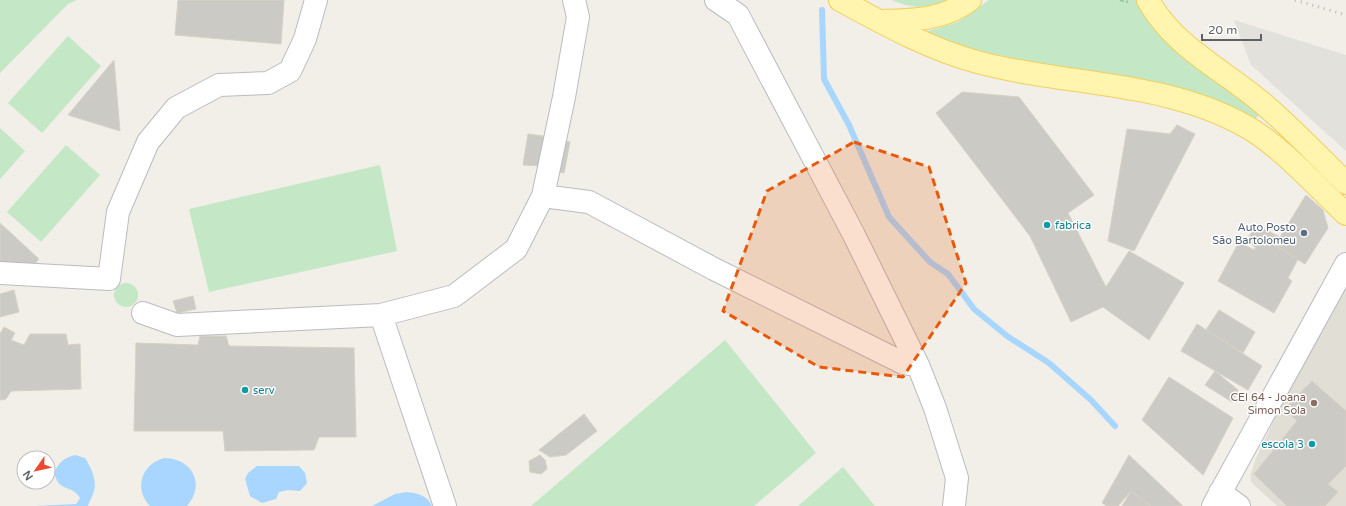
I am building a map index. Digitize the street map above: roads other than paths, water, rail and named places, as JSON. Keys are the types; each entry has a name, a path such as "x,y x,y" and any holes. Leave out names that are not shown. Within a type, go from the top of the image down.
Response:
{"main road":[{"path":"840,0 879,21 938,48 978,62 1165,96 1200,106 1246,126 1270,142 1346,214"},
{"path":"866,0 879,21"},
{"path":"879,21 917,20 934,17 951,11 970,0"},
{"path":"1148,0 1164,23 1181,41 1268,107 1346,183"}],"street":[{"path":"0,273 110,279 118,212 148,142 176,108 219,85 268,83 290,71 305,39 316,0"},
{"path":"143,313 177,325 381,315 454,296 516,249 543,196 564,97 578,17 574,0"},
{"path":"716,0 738,15 854,236 918,365 936,408 957,478 954,506"},
{"path":"543,196 589,202 714,269 904,363 918,365"},
{"path":"1239,506 1216,499 1346,264"},
{"path":"381,315 445,506"}],"water":[{"path":"75,455 85,458 91,469 95,487 88,506 35,506 76,504 80,498 77,493 59,484 56,479 56,470 58,466 62,461"},
{"path":"164,458 182,462 189,467 193,474 195,489 193,498 187,506 150,506 145,499 141,484 145,471 156,461"},
{"path":"257,466 299,466 305,473 307,483 300,491 288,490 279,492 276,499 262,503 250,496 245,479 248,473"},
{"path":"406,492 421,495 430,502 432,506 372,506 395,494"}],"waterway":[{"path":"822,10 824,79 849,125 889,217 930,262 948,274 974,309 1007,336 1049,363 1091,400 1115,426"}],"railway":[{"path":"1295,0 1346,15"}],"place":[{"name":"fabrica","path":"1047,225"},
{"name":"Auto Posto São Bartolomeu","path":"1304,233"},
{"name":"serv","path":"245,390"},
{"name":"CEI 64 - Joana Simon Sola","path":"1314,403"},
{"name":"escola 3","path":"1312,444"}]}
